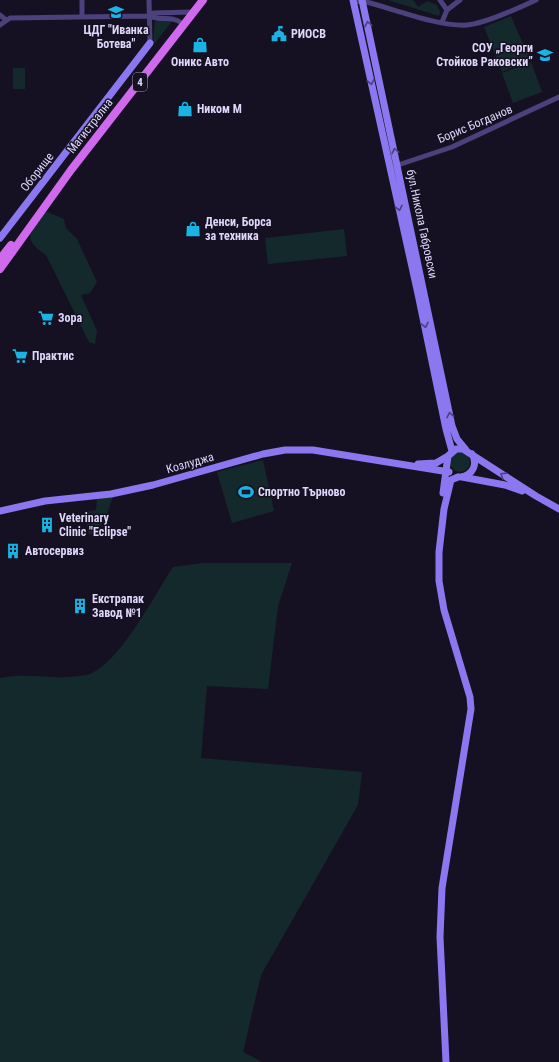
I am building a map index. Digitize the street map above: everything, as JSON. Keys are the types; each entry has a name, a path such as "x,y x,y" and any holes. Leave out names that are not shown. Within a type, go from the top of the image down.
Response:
{"main road":[{"name":"Магистрална","path":"0,269 71,170 203,0"},
{"name":"4","path":"0,259 71,170"}],"street":[{"path":"82,0 82,18"},
{"path":"149,0 150,43"},
{"path":"354,1 362,0 442,22 468,25 517,9 536,0"},
{"name":"бул.Никола Габровски","path":"362,0 452,426 457,439 469,452"},
{"path":"440,0 447,10"},
{"path":"442,22 447,10 460,0"},
{"name":"бул.Никола Габровски","path":"354,1 426,332 450,453"},
{"path":"149,16 153,13 194,12"},
{"path":"0,14 6,20"},
{"path":"0,25 10,18 149,16 153,18 173,18 184,25"},
{"name":"Оборище","path":"0,238 150,43"},
{"name":"Борис Богданов","path":"398,165 452,146 559,97"},
{"path":"446,1062 440,937 442,888 471,709 470,697 440,592 439,552 447,469 450,453 460,448 469,452 536,496 559,509"},
{"name":"Козлуджа","path":"0,511 40,502 116,493 153,485 262,454 285,450 313,450 387,462 447,469"},
{"path":"444,509 451,480 469,474 474,468 474,461 469,452"},
{"name":"Козлуджа","path":"387,462 427,465 436,463 450,453"},
{"path":"447,469 460,477 511,486 536,496"}],"green space":[{"path":"388,0 413,0 418,7 427,1 437,5 440,12 439,16"},
{"path":"511,16 530,60 502,72 484,27"},
{"path":"173,20 155,43 153,43 155,21"},
{"path":"531,62 542,92 513,103 502,73"},
{"path":"13,68 25,68 25,89 13,89"},
{"path":"45,211 64,219 66,228 77,239 97,282 90,293 81,295 97,331 95,344 89,342 46,255 33,244 31,239 30,234 32,230"},
{"path":"344,229 347,256 268,264 265,238"},
{"path":"460,452 467,455 470,462 467,469 460,472 453,469 450,462 453,455"},
{"name":"Спортно Търново","path":"263,460 274,511 232,523 217,472"},
{"path":"113,496 105,521 90,535 85,512 96,510 97,498"},
{"path":"202,563 292,563 278,606 268,689 207,686 201,758 362,772 358,805 261,975 243,1052 262,1062 0,1062 0,678 26,676 70,677 92,673 105,664 127,639 173,567"}],"place":[{"name":"ЦДГ \"Иванка Ботева\"","path":"116,12"},
{"name":"РИОСВ","path":"279,34"},
{"name":"Оникс Авто","path":"200,45"},
{"name":"СОУ „Георги Стойков Раковски”","path":"545,55"},
{"name":"Ником М","path":"185,109"},
{"name":"Денси, Борса за техника","path":"193,229"},
{"name":"Зора","path":"46,318"},
{"name":"Практис","path":"20,356"},
{"name":"Спортно Търново","path":"246,492"},
{"name":"Veterinary Clinic \"Eclipse\"","path":"47,525"},
{"name":"Автосервиз","path":"13,551"},
{"name":"Екстрапак Завод №1","path":"80,606"}]}
